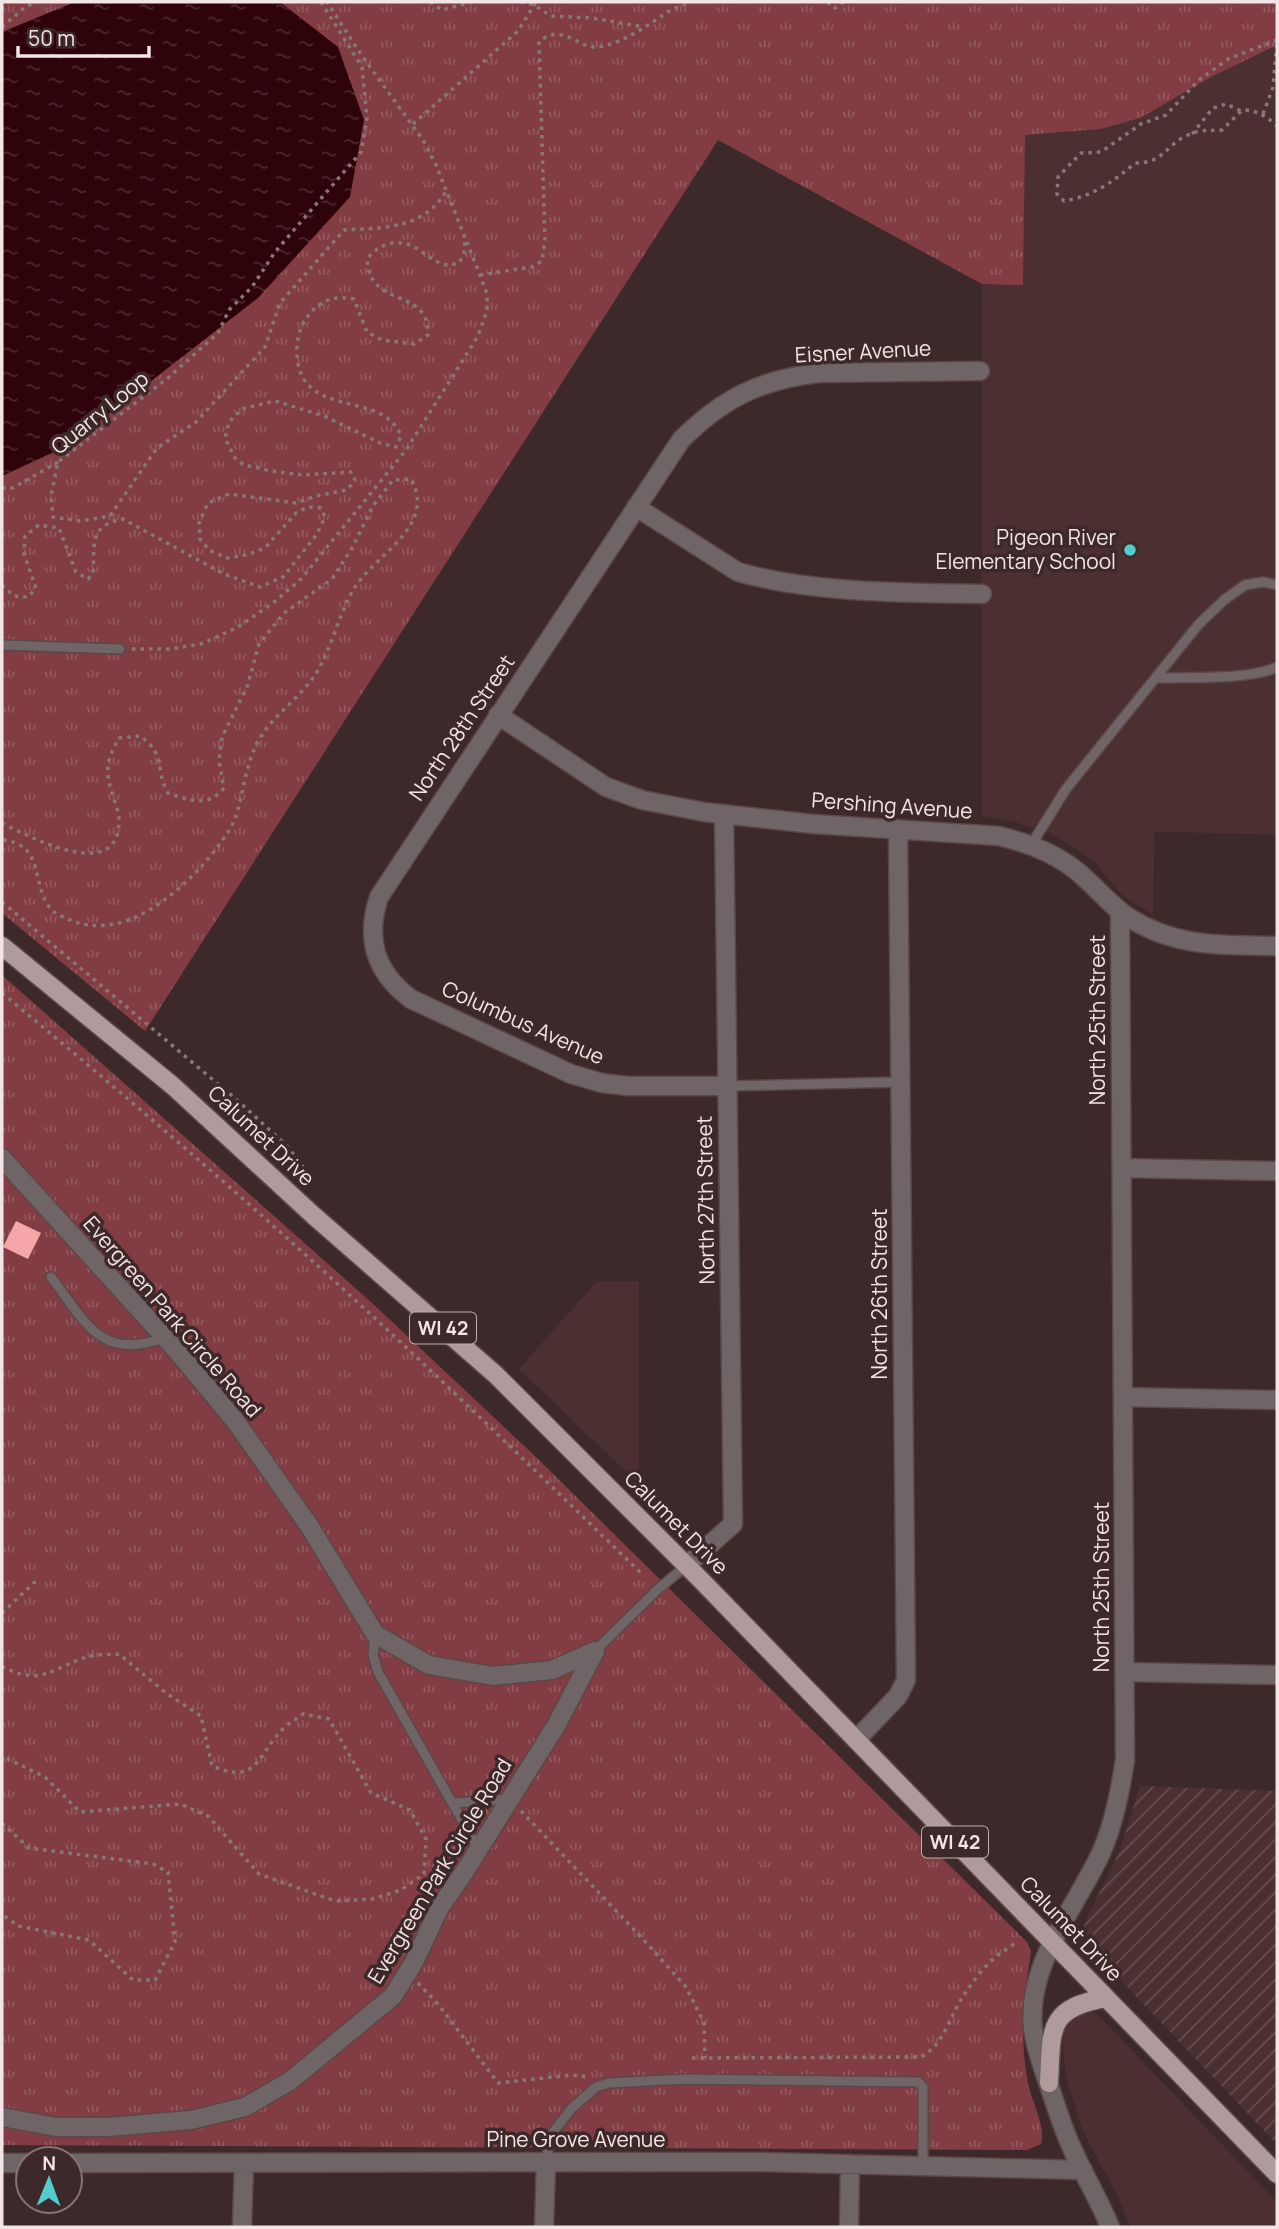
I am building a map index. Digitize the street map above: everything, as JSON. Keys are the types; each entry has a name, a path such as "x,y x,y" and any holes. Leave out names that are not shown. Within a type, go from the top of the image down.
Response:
{"main road":[{"name":"Calumet Drive","path":"2,946 173,1086 313,1215 496,1375 686,1566 1277,2174"},
{"path":"1049,2083 1052,2040 1060,2016 1075,2005 1106,1998"}],"street":[{"name":"Eisner Avenue","path":"636,508 681,440 719,406 745,390 767,382 818,373 980,371"},
{"path":"636,508 738,572 756,578 897,593 982,594"},
{"name":"North 28th Street","path":"392,984 374,947 373,913 379,897 636,508"},
{"name":"Pershing Avenue","path":"498,715 606,787 626,796 724,814 813,824 999,836 1031,845 1068,864 1120,911 1153,931 1202,945 1277,946"},
{"name":"North 27th Street","path":"686,1566 733,1524 724,814"},
{"name":"North 26th Street","path":"856,1740 898,1696 906,1679 898,829"},
{"name":"North 25th Street","path":"1110,2227 1071,2147 1037,2052 1032,2006 1037,1979 1113,1823 1125,1760 1120,911"},
{"name":"Columbus Avenue","path":"392,984 411,999 571,1074 602,1083 628,1086 727,1086"},
{"name":"Evergreen Park Circle Road","path":"2,1158 236,1422 310,1527 375,1634 429,1665 493,1676 552,1670 595,1651"},
{"path":"1122,1168 1277,1171"},
{"path":"1123,1397 1277,1400"},
{"name":"Evergreen Park Circle Road","path":"2,2117 56,2127 108,2127 191,2120 245,2108 290,2081 393,1996 440,1907 557,1724 595,1651"},
{"path":"1125,1672 1277,1675"},
{"name":"Pine Grove Avenue","path":"84,2163 850,2164 1083,2170"},
{"path":"242,2227 244,2163"},
{"path":"544,2227 546,2163"},
{"path":"849,2227 850,2164"}],"lane":[{"path":"1031,845 1066,789 1198,625 1245,584 1263,582 1277,585"},
{"path":"2,645 120,649"},
{"path":"1156,678 1240,674 1277,667"},
{"path":"727,1086 902,1082"},
{"path":"51,1277 95,1334 111,1344 148,1344 164,1338"},
{"name":"Evergreen Park Circle Road","path":"595,1651 657,1590 686,1566"},
{"path":"375,1634 373,1655 378,1672 478,1850"},
{"path":"454,1803 510,1799"},
{"path":"546,2163 550,2136 572,2108 596,2087 686,2079 919,2082 923,2087 923,2165"}],"path":[{"path":"2,27 25,7 37,2"},
{"name":"Quarry Loop","path":"321,2 362,67 367,119 361,152 275,252 252,287 229,310 218,333 168,378 58,462 51,496 53,517 80,521 110,516 157,448 196,422 265,347 280,303 344,230 401,226 438,205 446,191"},
{"path":"120,649 170,649 201,644 238,627 273,603 301,579 407,450 478,336 487,311 487,294 436,165 413,124 362,56 327,2"},
{"path":"430,2 442,10 472,2"},
{"path":"521,2 535,4 551,16 592,18 647,27"},
{"path":"480,275 532,267 539,264 543,258 539,43 547,36 564,36 598,48 631,36 666,12 691,2"},
{"path":"828,2 835,8 844,2"},
{"path":"413,124 518,31 535,4"},
{"path":"1263,114 1273,87 1274,48 1277,40"},
{"path":"1277,40 1228,59 1199,80 1166,115 1141,124 1101,152 1080,153 1058,177 1057,194 1064,201 1086,197 1115,181 1135,163 1151,163 1192,134 1213,108 1226,104 1241,111 1252,110 1263,114 1277,126"},
{"path":"1192,134 1209,128 1222,130 1241,111"},
{"path":"2,585 14,596 28,597 36,588 24,554 25,536 39,525 59,528 76,572 88,579 93,574 96,534 106,523 123,520 224,574 248,583 260,587 284,577 317,534 325,517 321,508 308,507 296,513 265,548 228,558 209,550 200,539 199,523 208,503 229,494 296,503 316,496 347,491 355,480 351,472 303,475 244,464 235,458 225,438 229,422 242,408 275,401 324,416 380,443 396,447 401,436 397,424 387,416 315,392 304,380 297,363 297,343 303,319 322,302 339,296 354,299 366,332 382,340 414,344 428,335 428,322 421,310 378,288 368,274 367,259 376,248 391,243 412,245 432,259 447,265 459,263 464,254 465,238"},
{"path":"2,488 13,488 58,462"},
{"path":"2,823 39,842 76,853 106,850 118,838 120,817 109,784 107,760 118,738 140,736 154,745 160,761 161,780 168,793 205,802 219,794 224,788 219,761 222,737 247,687 260,644 283,614 332,579 352,548 373,506 393,480 411,479 418,491 418,508 402,537 356,586 317,671 260,738 244,777 234,821 201,867 153,909 116,924 84,926 54,912 43,897 35,862 25,849 2,840"},
{"path":"2,902 237,1100 286,1145 304,1168"},
{"path":"2,993 156,1123 365,1309 490,1426 642,1575"},
{"path":"636,1569 641,1564"},
{"path":"2,1613 38,1579"},
{"path":"2,1666 11,1671 41,1677 92,1656 119,1654 166,1693 201,1716 212,1766 231,1774 252,1769 285,1727 303,1714 329,1719 370,1793 410,1810 426,1839 425,1874 401,1890 372,1899 335,1901 258,1874 208,1816 180,1804 80,1812 46,1777 2,1756"},
{"path":"510,1799 686,1987 704,2023 705,2058"},
{"path":"2,1823 29,1847 153,1864 168,1871 175,1942 155,1980 132,1980 89,1940 18,1926 2,1914"},
{"path":"692,2058 920,2057 930,2052 940,2041 956,2007 980,1974 998,1955 1016,1942"},
{"path":"408,1972 438,2004 498,2083 572,2075 596,2077 601,2085"}],"shaded area":[{"name":"Pigeon River Elementary School","path":"1277,45 1277,834 1154,832 1153,915 1122,895 1095,863 1071,845 1049,833 1013,821 982,816 982,284 1023,284 1024,135 1101,129 1140,118 1213,76"},
{"path":"597,1281 639,1281 639,1484 519,1369"},
{"path":"1140,1786 1277,1791 1277,2141 1274,2141 1087,1945 1084,1938 1086,1920 1120,1850"},
{"path":"1088,2009 1098,2015 1277,2202 1277,2227 1130,2227 1120,2201 1083,2131 1066,2078 1062,2033 1069,2012"}],"green space":[{"path":"2,2 1277,2 1277,45 1213,76 1140,118 1101,129 1025,135 1023,285 982,284 718,140 145,1031 2,913"},
{"path":"2,975 371,1302 536,1457 1027,1942 1031,1951 1024,2008 1024,2058 1042,2138 1041,2144 1027,2150 2,2145"}],"water":[{"path":"75,2 280,2 338,47 364,120 350,197 258,298 69,445 2,476 2,32"}],"building":[{"path":"16,1221 41,1233 28,1259 3,1247"}],"place":[{"name":"Pigeon River Elementary School","path":"1130,550"}]}
